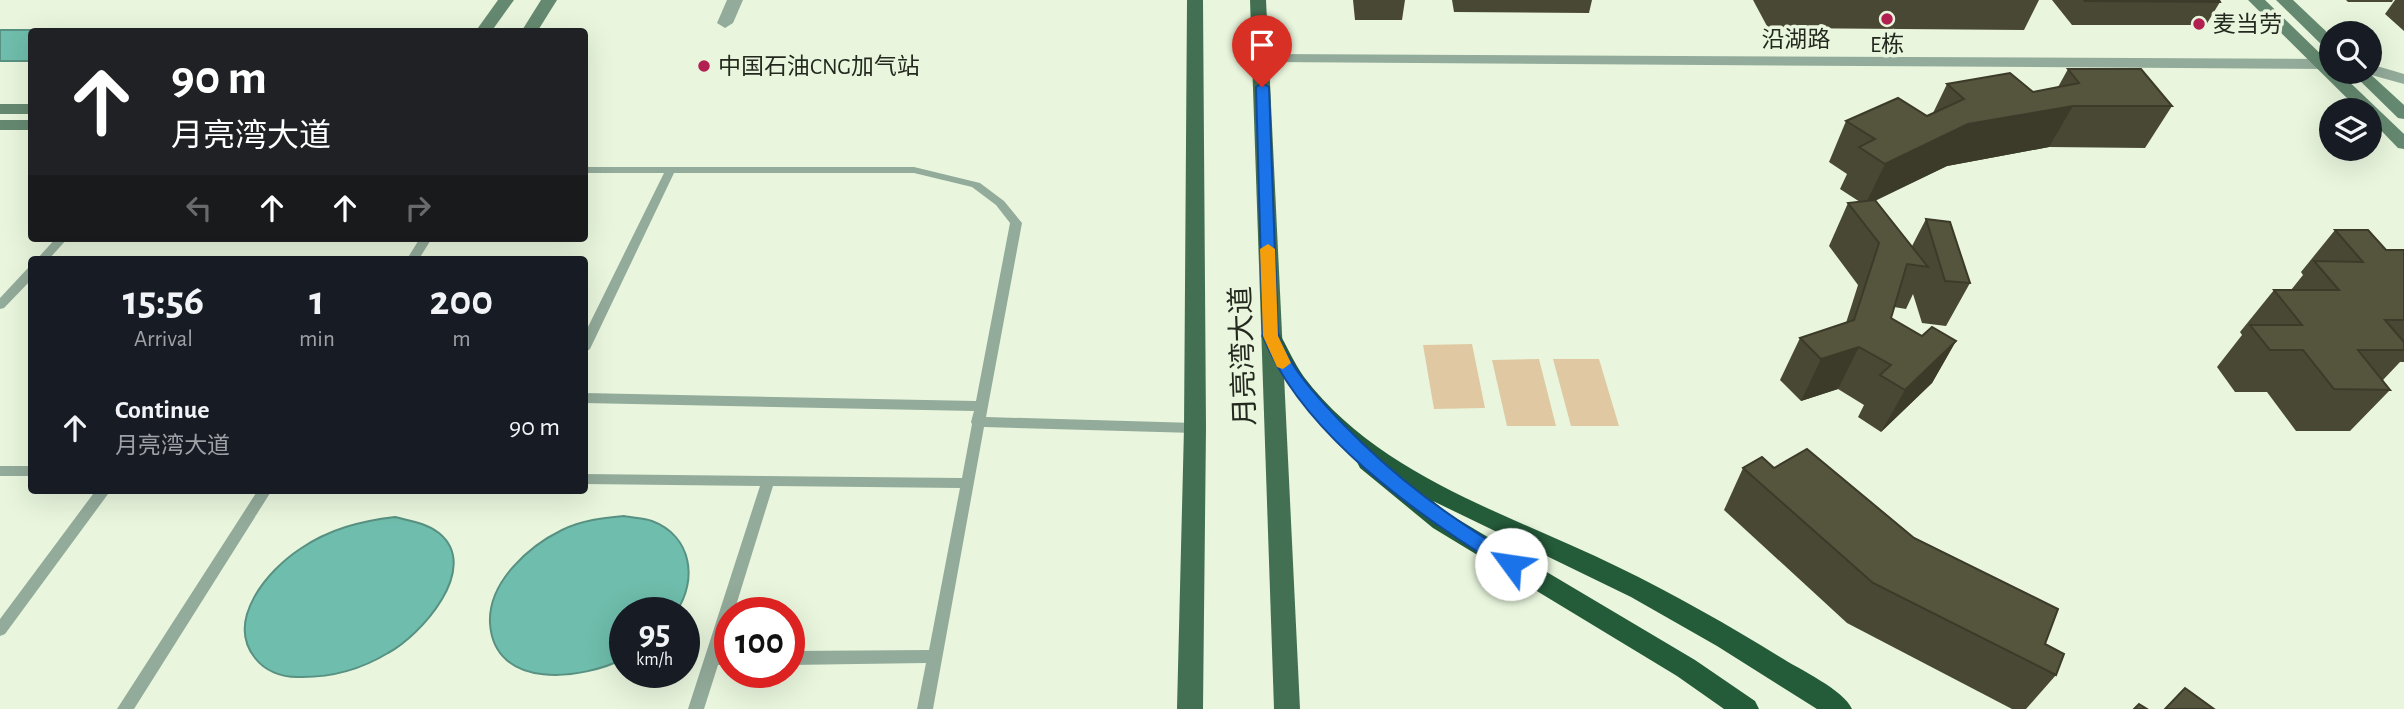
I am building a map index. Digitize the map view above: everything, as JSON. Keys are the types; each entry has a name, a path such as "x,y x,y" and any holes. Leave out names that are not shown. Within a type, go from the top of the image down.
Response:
{"highway":[{"path":"1270,336 1295,382 1371,465 1441,521 1686,668 1746,709"},
{"path":"1333,423 1378,456 1449,498 1610,574 1726,638 1839,709"}],"main road":[{"name":"月亮湾大道","path":"1190,709 1195,428 1195,0"},
{"name":"月亮湾大道","path":"1258,0 1287,709"}],"street":[{"path":"486,28 506,0"},
{"path":"532,28 550,0"},
{"path":"725,23 735,0"},
{"path":"2256,0 2319,58"},
{"path":"2284,0 2319,34"},
{"name":"沿湖路","path":"1261,59 2319,64"},
{"path":"2382,73 2404,79"},
{"path":"2345,84 2358,98"},
{"path":"2372,84 2404,114"},
{"path":"0,109 28,109"},
{"path":"2382,123 2404,144"},
{"path":"0,125 28,125"}],"lane":[{"path":"588,170 914,170 976,185 1000,203 1016,223 925,709"},
{"path":"588,341 670,171"},
{"path":"46,256 58,242"},
{"path":"0,305 28,275"},
{"path":"588,398 980,406"},
{"path":"977,422 1195,428"},
{"path":"0,471 28,471"},
{"path":"588,479 966,483"},
{"path":"696,709 768,481"},
{"path":"0,630 101,494"},
{"path":"125,709 262,494"},
{"path":"805,657 935,656"}],"shaded area":[{"path":"1472,344 1485,408 1434,409 1423,345"},
{"path":"1539,359 1556,426 1507,426 1492,360"},
{"path":"1553,359 1599,359 1619,426 1571,426"}],"water":[{"path":"0,30 28,30 28,61 0,61"},
{"path":"624,516 649,520 676,537 683,548 689,573 684,597 609,597 609,665 565,675 523,670 507,660 495,645 490,623 496,593 513,567 549,537 570,527"},
{"path":"395,517 434,530 450,548 454,564 450,582 430,617 401,644 356,668 333,674 297,677 268,670 259,663 247,643 245,628 254,597 275,570 300,549 322,536 358,524"}],"building":[{"path":"2219,0 2220,2 2085,1"},
{"path":"2068,69 2141,69 2172,106 2073,106 1968,124 1885,164 1859,147 1875,139 1846,121 1898,98 1927,116 1964,99 1947,84 2010,73 2033,92 2079,83"},
{"path":"1875,200 1928,267 1907,264 1891,318 1922,336 1932,327 1956,341 1905,390 1880,375 1891,365 1859,347 1821,359 1800,338 1854,320 1879,243 1848,203"},
{"path":"1926,219 1950,222 1970,283 1945,281"},
{"path":"2335,230 2368,230 2386,250 2404,250 2404,320 2385,320 2404,342 2404,350 2358,350 2390,390 2334,389 2303,350 2270,350 2250,325 2302,325 2274,290 2339,290 2314,261 2363,262"},
{"path":"1807,449 1914,538 2058,609 2045,644 2064,654 2056,675 1873,583 1743,468 1762,457 1774,468"},
{"path":"2185,688 2214,709 2165,709"},
{"path":"2139,704 2147,709 2134,709"}],"slow traffic":[{"path":"1268,249 1270,336 1283,363"}],"place":[{"name":"E栋","path":"1887,19"},
{"name":"麦当劳","path":"2199,24"},
{"name":"中国石油CNG加气站","path":"704,66"}],"route":[{"path":"1262,87 1270,336 1278,354 1307,397 1378,472 1441,521 1511,564"}]}
